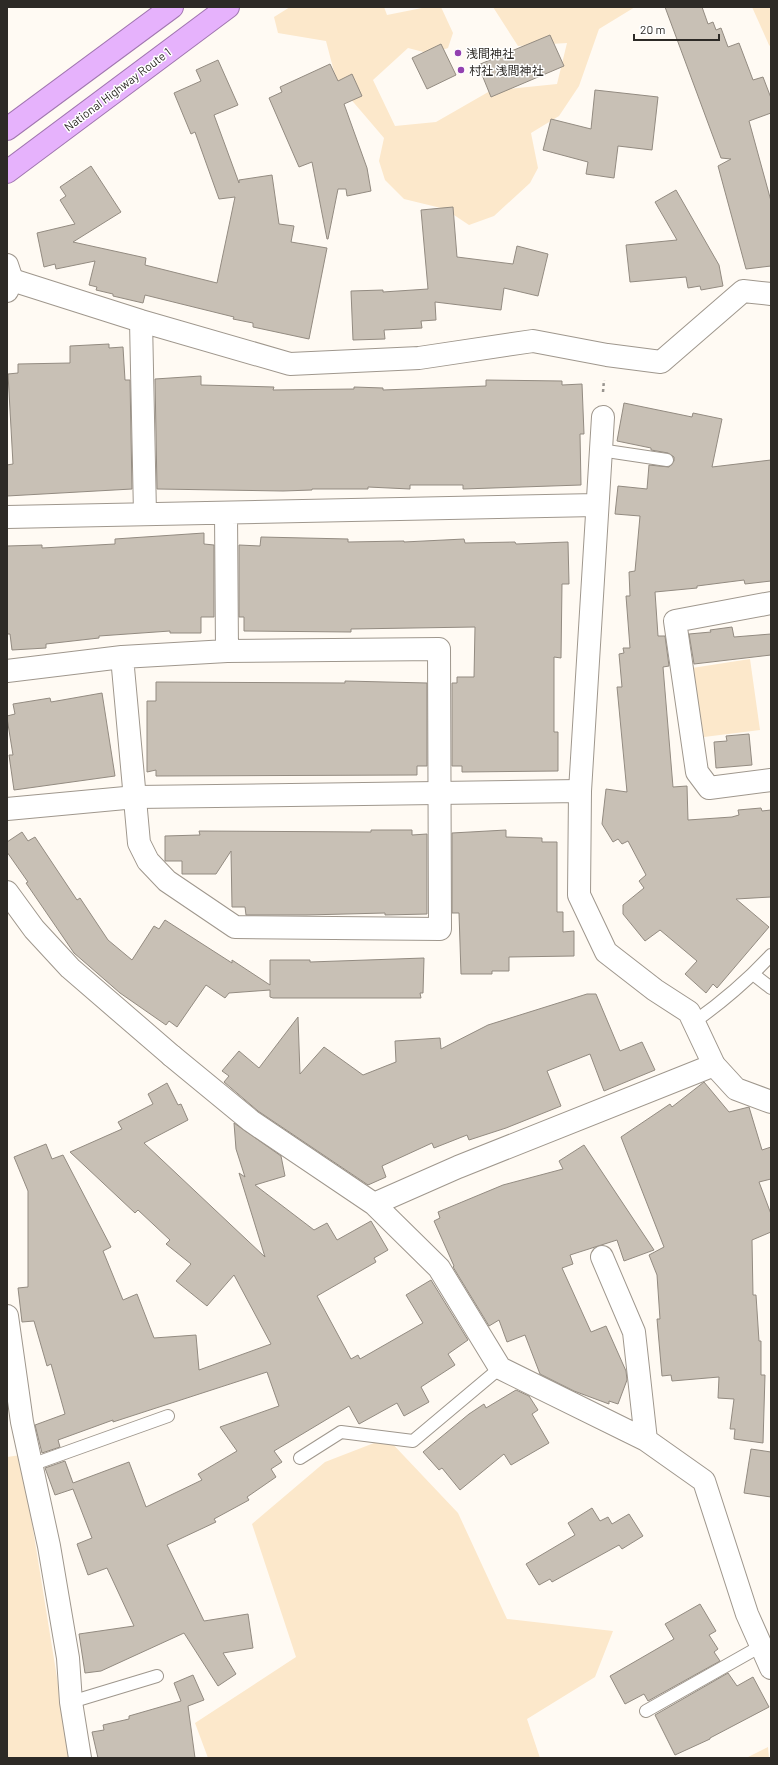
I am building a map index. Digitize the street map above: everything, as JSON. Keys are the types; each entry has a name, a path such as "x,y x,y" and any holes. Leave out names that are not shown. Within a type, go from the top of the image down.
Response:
{"highway":[{"path":"7,129 172,7"},
{"name":"National Highway Route 1","path":"7,172 228,7"}],"street":[{"path":"9,279 141,321 290,364 418,358 533,341 607,355 661,362 743,291 771,294"},
{"path":"141,321 145,514"},
{"path":"603,416 596,506 580,791 579,895 606,952 655,990 689,1012 714,1065 736,1089 771,1102"},
{"path":"7,517 596,506"},
{"path":"226,513 227,651"},
{"path":"771,603 675,621 697,772 709,788 771,780"},
{"path":"7,671 122,657 227,651 439,649 440,929 236,927 167,881 148,861 139,844 136,797 122,657"},
{"path":"7,809 136,797 580,791"},
{"path":"7,892 34,930 70,968 172,1056 251,1121 374,1204 439,1268 500,1368 646,1440 704,1481 747,1614 771,1668"},
{"path":"374,1204 458,1167 714,1065"},
{"path":"602,1257 634,1332 646,1440"},
{"path":"7,1316 22,1422 54,1576 68,1658 71,1702 80,1758"}],"lane":[{"path":"600,450 667,460"},
{"path":"694,1022 715,1007 753,974 771,955"},
{"path":"753,974 771,988"},
{"path":"300,1458 341,1432 413,1441 500,1368"},
{"path":"31,1465 168,1416"},
{"path":"646,1711 761,1646"},
{"path":"71,1702 157,1676"}],"path":[{"path":"603,416 603,387 607,355"}],"shaded area":[{"path":"290,7 384,7 387,15 427,7 441,7 453,33 448,48 431,54 408,48 373,80 395,126 436,122 490,91 557,84 567,43 518,46 493,7 635,7 599,29 579,86 559,116 531,133 538,168 530,183 494,216 469,225 445,209 404,199 385,180 379,161 384,138 337,83 326,41 278,33 274,17"},
{"path":"752,7 771,7 771,47 769,45"},
{"path":"750,659 760,730 704,737 692,668"},
{"path":"387,1438 458,1513 507,1619 613,1631 595,1677 527,1719 540,1758 208,1758 195,1723 296,1657 252,1524 325,1462"},
{"path":"21,1455 70,1758 7,1758 7,1457"},
{"path":"768,1747 769,1758 746,1758"}],"building":[{"path":"665,7 702,7 708,24 713,22 716,30 721,28 728,47 739,43 753,80 763,77 771,98 771,113 749,121 771,201 771,266 746,269 718,166 731,159 721,158"},
{"path":"550,35 564,66 491,97 478,65"},
{"name":"浅間神社","path":"441,44 456,75 427,89 412,58"},
{"path":"218,60 238,105 214,115 239,183 239,180 272,175 279,224 294,226 291,242 327,248 309,339 253,327 253,323 233,319 234,317 145,295 143,303 113,296 113,294 96,290 97,287 89,285 95,261 56,269 55,264 44,267 37,233 75,224 60,200 66,196 60,187 91,166 121,212 73,242 146,258 145,265 217,283 235,197 219,199 195,132 191,134 174,93 201,81 196,70"},
{"path":"330,64 338,81 352,74 362,96 344,104 367,168 371,191 347,196 346,189 338,189 327,239 312,162 299,167 269,98 282,92 280,87"},
{"path":"595,90 658,97 652,150 618,146 614,178 586,174 588,162 543,150 551,119 591,129"},
{"path":"676,190 719,265 723,286 701,290 700,286 688,288 686,277 630,282 626,245 677,240 655,202"},
{"path":"453,207 457,257 513,264 517,246 548,254 538,296 504,288 501,310 435,302 436,320 421,321 422,328 384,330 385,339 353,340 351,291 383,290 383,292 428,289 421,210"},
{"path":"109,344 109,348 123,347 125,380 130,380 132,489 7,496 7,465 13,464 8,374 18,373 18,364 70,363 70,346"},
{"path":"201,376 201,385 274,387 273,390 354,389 354,387 383,388 383,390 486,386 486,380 562,381 562,385 582,384 584,434 580,434 581,485 463,489 463,485 410,485 410,489 368,487 368,489 312,489 283,491 157,489 155,379"},
{"path":"624,403 692,417 693,413 722,419 712,467 771,460 771,581 745,584 744,580 697,586 697,588 655,592 658,636 665,636 669,666 663,667 673,787 687,786 688,820 732,817 739,815 738,810 761,808 762,811 771,810 771,897 736,899 769,927 717,988 713,984 706,993 685,974 697,961 660,930 645,941 623,914 623,905 644,888 639,881 646,875 628,841 622,844 618,839 613,842 602,824 606,789 627,792 617,687 622,687 619,654 624,653 623,648 630,648 626,596 630,596 629,572 635,571 640,516 615,514 618,486 647,489 649,465 669,467 674,461 674,457 668,453 617,441"},
{"path":"204,533 204,544 214,545 214,617 201,617 201,633 170,633 170,631 99,636 99,638 46,644 46,648 12,650 10,634 7,634 7,546 42,545 42,548 115,544 115,539"},
{"path":"261,537 348,539 348,542 404,542 464,539 465,543 515,542 516,544 568,542 569,584 562,584 561,658 554,657 554,732 558,732 558,771 462,772 462,766 452,766 452,683 457,683 457,677 474,677 475,627 351,629 351,632 244,631 244,617 239,617 239,545 260,546"},
{"path":"732,627 734,637 771,634 771,655 694,664 689,634 711,632 710,630"},
{"path":"345,681 427,683 427,766 417,766 417,775 156,776 156,770 147,772 147,701 156,701 156,682 345,683"},
{"path":"102,693 115,776 14,790 9,755 13,755 7,718 7,716 15,714 13,704 50,698 51,702"},
{"path":"749,734 752,765 716,768 714,742 727,741 726,736"},
{"path":"371,830 412,830 412,835 427,834 427,914 385,915 385,913 246,915 245,907 232,907 231,851 216,874 182,874 182,861 165,861 165,836 200,835 199,831 371,832"},
{"path":"506,830 506,837 542,838 542,842 557,842 557,912 563,912 563,932 574,931 574,956 509,957 509,971 492,971 492,974 461,974 459,913 452,913 452,833"},
{"path":"22,832 28,841 35,837 77,900 80,898 108,940 132,960 154,926 159,929 165,920 232,963 232,960 270,985 270,960 310,960 310,962 424,958 423,993 420,993 421,998 273,998 270,997 270,990 229,993 225,998 206,985 177,1027 169,1021 166,1025 120,993 74,953 26,883 28,882 7,852 7,842"},
{"path":"587,994 596,994 620,1051 642,1042 655,1070 604,1091 590,1054 547,1071 561,1106 506,1128 469,1140 467,1135 434,1148 432,1143 382,1166 386,1177 368,1185 258,1111 224,1082 229,1076 222,1071 239,1051 259,1068 298,1017 300,1074 324,1047 363,1075 396,1062 395,1041 440,1038 441,1049 488,1025"},
{"path":"704,1082 729,1112 749,1107 762,1150 771,1147 771,1179 759,1182 771,1214 771,1232 752,1240 753,1295 756,1295 759,1341 761,1341 761,1375 765,1375 763,1443 734,1439 735,1429 730,1429 734,1399 718,1398 719,1377 672,1381 671,1375 662,1376 657,1319 660,1319 657,1275 649,1255 664,1247 621,1137 670,1104 672,1107"},
{"path":"167,1083 178,1105 181,1104 188,1120 144,1143 265,1257 239,1173 245,1177 236,1149 234,1123 281,1156 285,1176 255,1185 314,1230 327,1223 337,1240 371,1221 388,1250 374,1258 376,1262 317,1296 351,1359 358,1355 360,1359 423,1323 406,1295 431,1280 468,1340 448,1354 455,1365 421,1387 429,1402 404,1416 397,1403 359,1424 349,1406 274,1451 282,1462 271,1469 276,1477 247,1497 249,1500 214,1519 216,1522 167,1545 204,1621 248,1614 253,1648 223,1653 236,1674 218,1686 184,1633 101,1671 85,1673 79,1634 134,1626 107,1568 88,1575 77,1544 92,1538 73,1489 55,1495 45,1468 65,1461 73,1483 129,1462 146,1507 202,1480 198,1474 237,1451 220,1427 279,1406 267,1372 113,1422 113,1420 58,1440 60,1447 42,1453 35,1425 65,1414 51,1364 47,1366 34,1321 22,1322 18,1288 28,1287 28,1191 14,1157 46,1144 52,1159 63,1155 111,1247 103,1251 123,1300 137,1294 154,1338 196,1335 199,1370 271,1344 234,1275 207,1306 176,1281 191,1264 166,1244 170,1240 138,1210 135,1213 70,1152 122,1129 118,1122 153,1104 148,1094"},
{"path":"584,1145 654,1250 624,1261 617,1240 570,1255 573,1264 562,1268 591,1332 606,1326 626,1371 627,1380 618,1404 609,1401 609,1404 574,1391 540,1374 525,1335 507,1342 499,1320 489,1326 453,1267 454,1266 434,1221 440,1218 438,1212 503,1185 563,1169 559,1161"},
{"path":"516,1390 529,1396 538,1410 532,1414 549,1443 511,1465 504,1454 460,1490 442,1468 439,1470 423,1452 469,1414 484,1404 486,1408"},
{"path":"751,1449 771,1452 771,1497 744,1493"},
{"path":"592,1508 600,1521 608,1517 612,1524 629,1514 643,1536 622,1549 619,1545 552,1582 550,1579 539,1585 526,1564 575,1535 568,1523"},
{"path":"700,1604 716,1631 709,1635 718,1649 714,1652 720,1661 648,1701 644,1694 625,1704 610,1676 674,1639 665,1624"},
{"path":"728,1673 737,1686 753,1677 769,1707 710,1739 675,1755 655,1715"},
{"path":"193,1675 204,1700 188,1706 195,1758 98,1758 92,1732 104,1730 103,1725 129,1719 129,1716 181,1701 174,1683"}],"place":[{"name":"浅間神社","path":"458,53"},
{"name":"村社 浅間神社","path":"461,70"}]}
